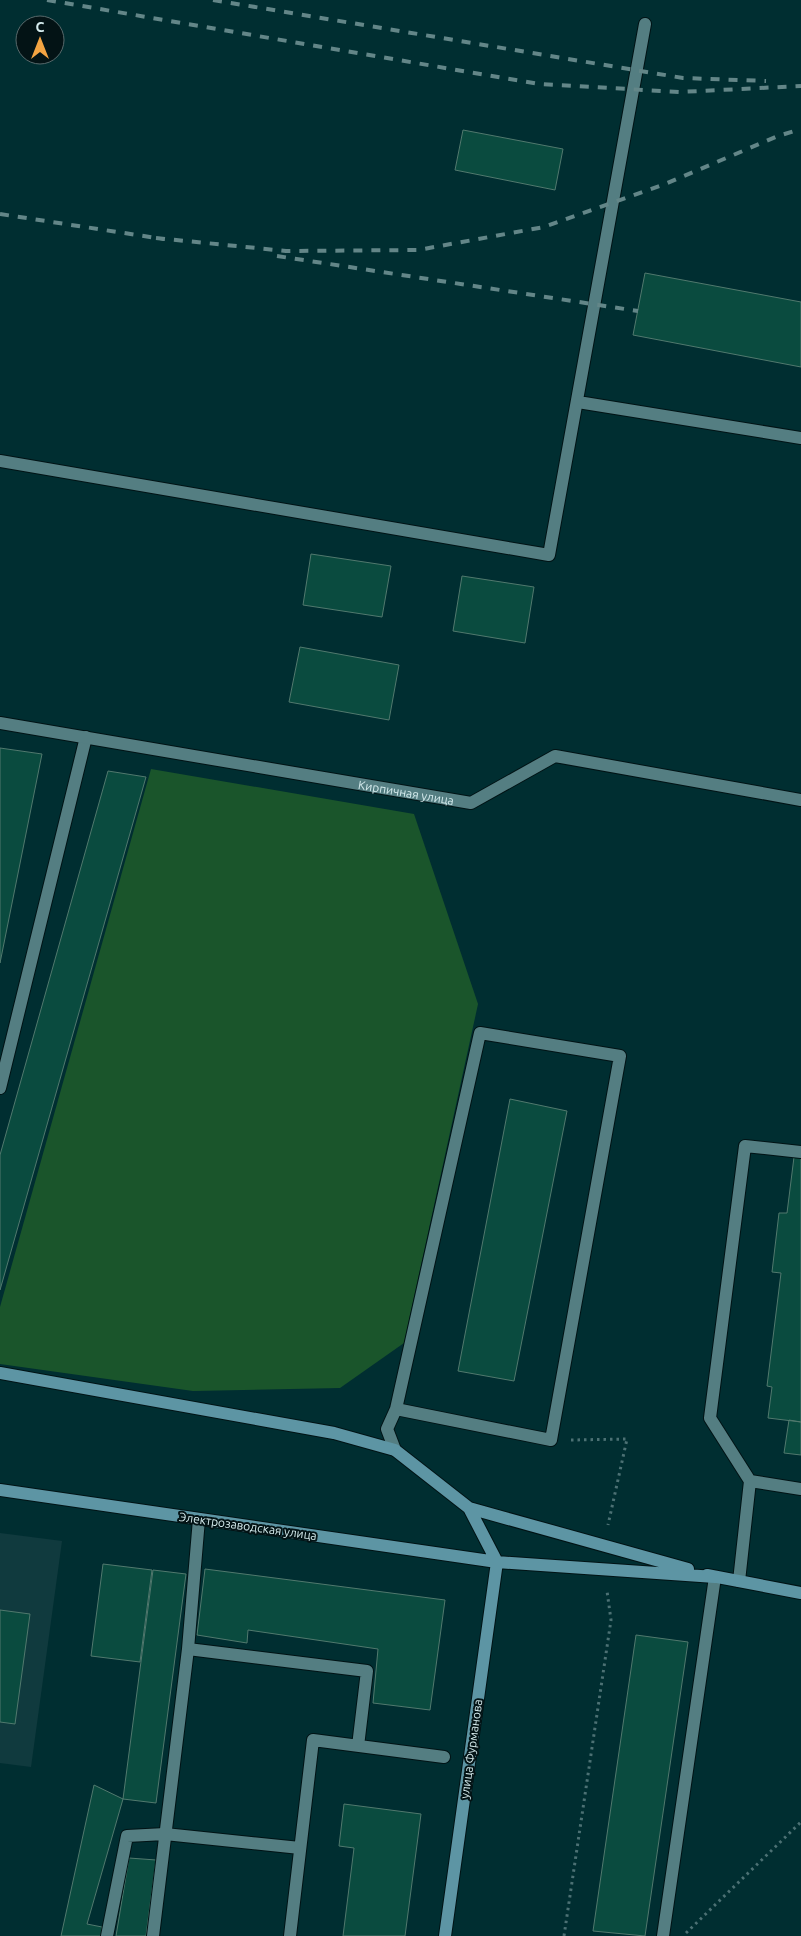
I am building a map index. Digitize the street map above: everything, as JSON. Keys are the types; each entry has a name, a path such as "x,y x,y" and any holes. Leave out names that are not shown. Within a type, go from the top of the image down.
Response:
{"main road":[{"name":"Электрозаводская улица","path":"0,1373 334,1433 395,1450 469,1508 715,1577"},
{"name":"Электрозаводская улица","path":"0,1490 496,1562 715,1577 801,1593"},
{"name":"Электрозаводская улица","path":"469,1508 496,1562"},
{"name":"улица Фурманова","path":"445,1936 496,1562"}],"street":[{"path":"0,461 549,555 645,24"},
{"path":"578,402 801,438"},
{"name":"Кирпичная улица","path":"0,723 471,803 555,756 801,800"},
{"path":"0,1088 86,737"},
{"path":"395,1450 387,1429 396,1409 480,1033 620,1056 551,1440 396,1409"},
{"path":"740,1581 750,1481 710,1418 746,1146 801,1152"},
{"path":"750,1481 801,1489"},
{"path":"153,1936 188,1649 199,1519"},
{"path":"663,1936 715,1577"},
{"path":"188,1649 367,1671 358,1746"},
{"path":"290,1936 313,1740 444,1757"},
{"path":"107,1936 127,1836 165,1834 300,1848"}],"path":[{"path":"551,1440 627,1439 604,1546"},
{"path":"564,1936 611,1620 604,1570"},
{"path":"683,1936 801,1822"}],"shaded area":[{"path":"0,1533 62,1541 31,1767 0,1763"}],"green space":[{"path":"151,769 414,814 478,1004 404,1343 340,1388 193,1391 0,1364 0,1307"}],"building":[{"path":"463,130 563,149 555,190 455,170"},
{"path":"645,273 801,302 801,367 633,335"},
{"path":"311,554 391,566 382,617 303,605"},
{"path":"462,576 534,587 525,643 453,631"},
{"path":"300,647 399,665 389,720 289,702"},
{"path":"0,748 42,754 0,963"},
{"path":"108,771 146,777 0,1290 0,1155"},
{"path":"510,1099 567,1111 514,1381 458,1371"},
{"path":"794,1157 801,1158 801,1422 768,1418 772,1387 767,1386 781,1273 772,1272 779,1213 787,1213"},
{"path":"789,1420 801,1422 801,1455 784,1453"},
{"path":"103,1564 152,1570 140,1662 91,1656"},
{"path":"205,1569 445,1600 430,1710 373,1703 378,1649 248,1630 247,1643 197,1635"},
{"path":"153,1570 186,1574 156,1803 123,1799"},
{"path":"0,1610 30,1614 15,1724 0,1722"},
{"path":"636,1635 688,1642 645,1936 593,1931"},
{"path":"94,1785 123,1799 87,1924 102,1927 101,1936 61,1936"},
{"path":"344,1804 421,1814 405,1936 343,1936 354,1848 339,1846"},
{"path":"129,1858 156,1860 146,1936 116,1936"}],"railway":[{"path":"47,0 539,84 680,92 801,86"},
{"path":"213,0 683,78 766,81"},
{"path":"156,238 286,251 418,250 544,227 665,184 778,136 801,129"},
{"path":"0,214 163,239"},
{"path":"277,256 638,311"}]}
